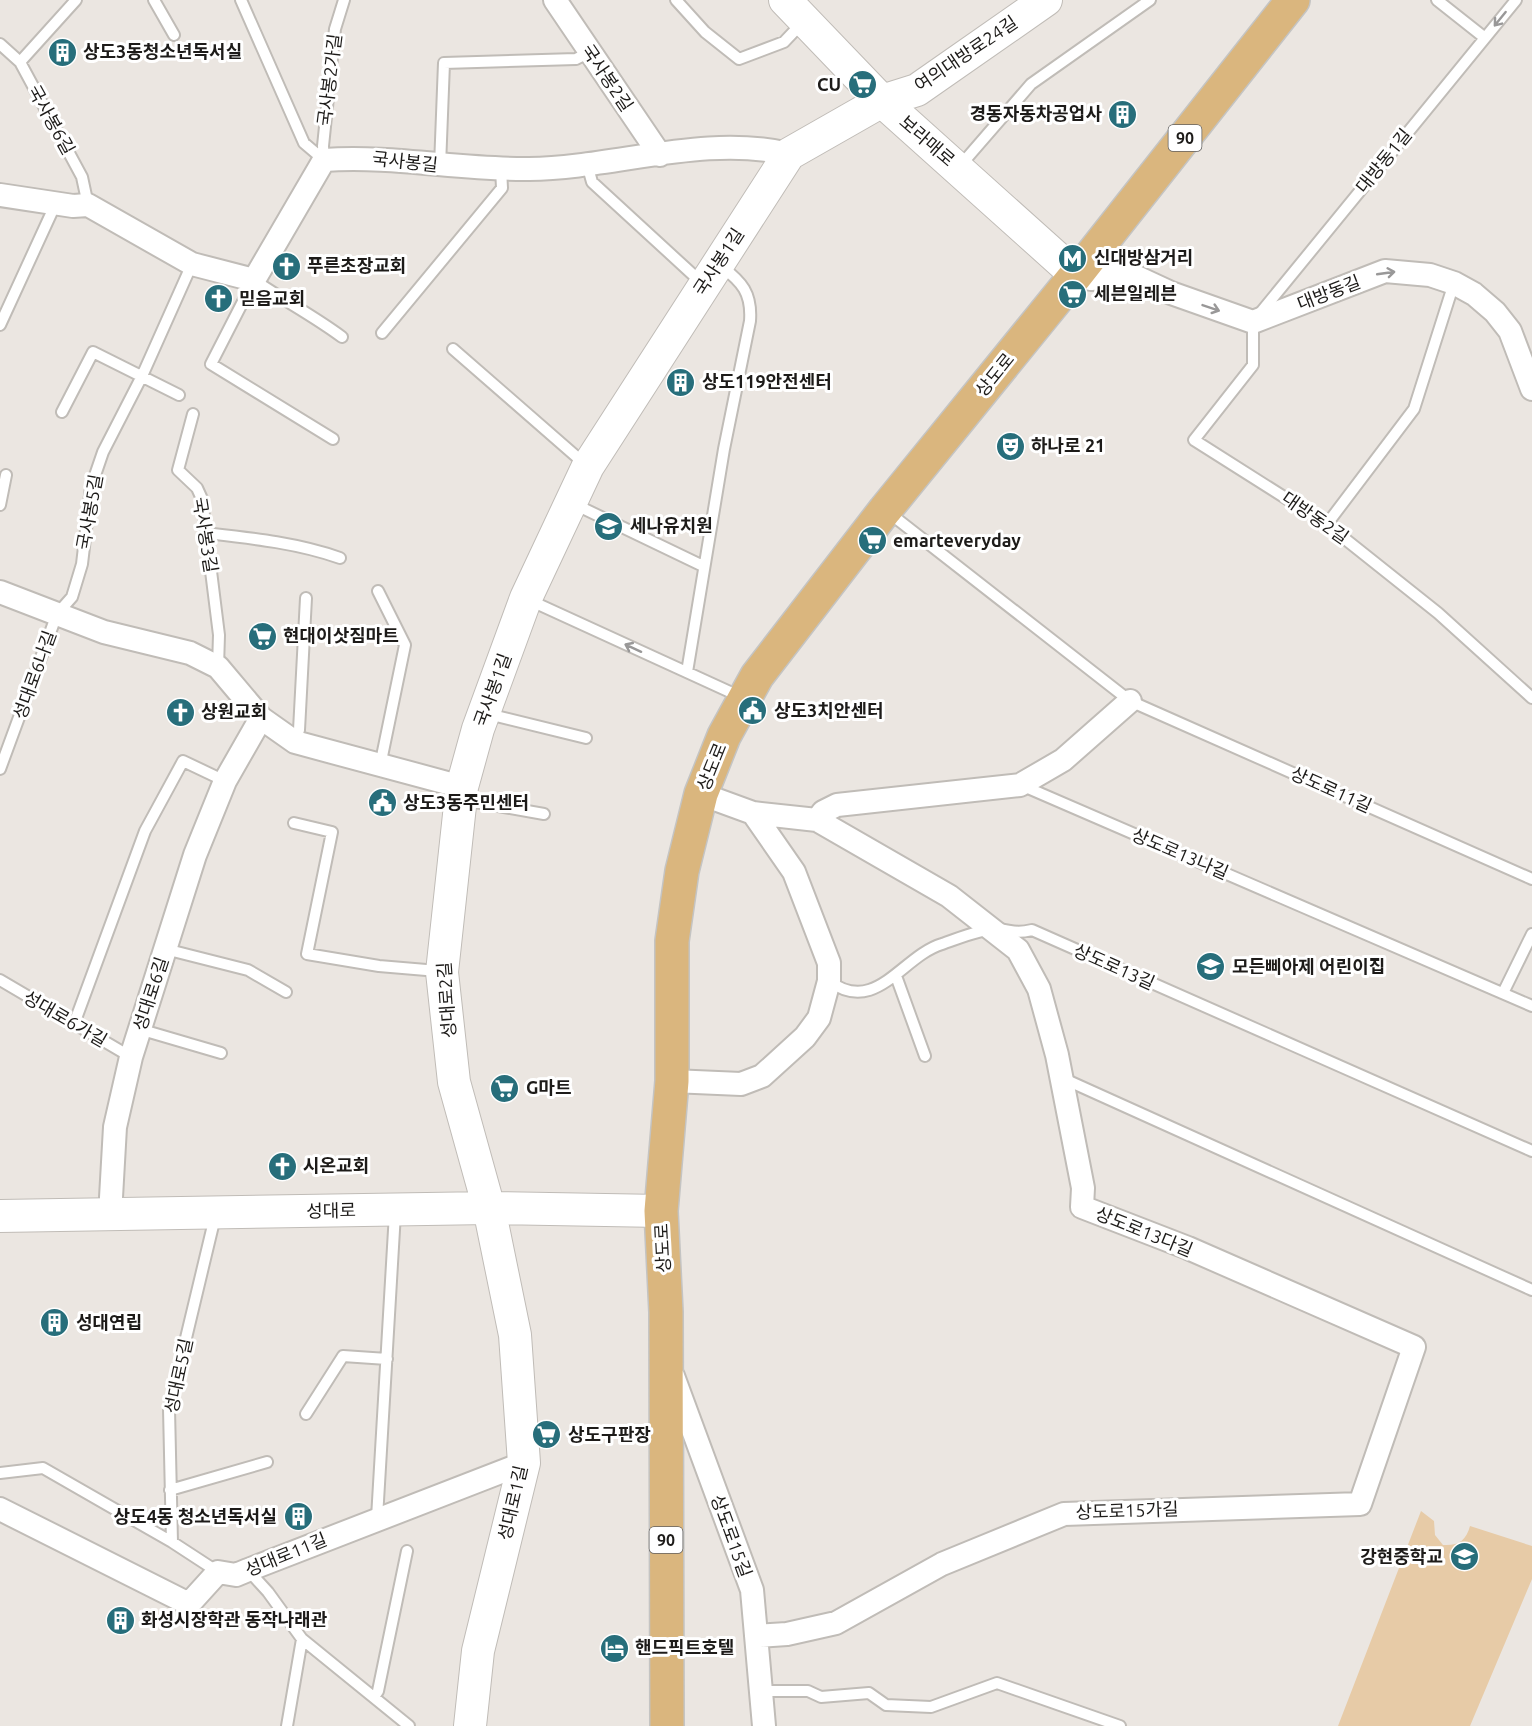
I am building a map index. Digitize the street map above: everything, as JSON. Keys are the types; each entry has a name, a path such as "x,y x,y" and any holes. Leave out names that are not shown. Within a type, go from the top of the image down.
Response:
{"main road":[{"name":"상도로","path":"667,1726 664,1353 666,1312 662,1211 672,1081 672,941 684,861 701,794 724,736 758,676 885,510 1076,275 1293,0"}],"street":[{"name":"국사봉2길","path":"555,0 660,155"},
{"name":"여의대방로24길","path":"882,101 917,90 1046,0"},
{"name":"보라매로","path":"795,10 882,101 1076,275"},
{"path":"789,154 882,101"},
{"name":"국사봉길","path":"324,160 358,158 501,169 587,165 710,150 766,148 789,154"},
{"name":"국사봉1길","path":"462,793 484,713 526,598 588,466 789,154"},
{"path":"0,195 88,205 192,264 254,280 324,160"},
{"name":"대방동길","path":"1253,322 1385,271 1408,272 1454,283 1474,294 1495,312 1510,331 1531,380"},
{"path":"1076,275 1091,279 1130,274 1171,293 1253,322"},
{"path":"0,592 104,632 190,654 218,667 261,718 295,742 380,766 462,793"},
{"path":"1020,785 1063,760 1130,701"},
{"name":"성대로6길","path":"110,1215 115,1127 139,1029 195,855 225,781 261,718"},
{"name":"상도로13나길","path":"817,820 837,805 1020,785"},
{"name":"성대로2길","path":"462,793 442,972 454,1082 489,1208"},
{"path":"701,794 753,813 817,820 949,896 995,929"},
{"path":"672,1081 741,1084 762,1076 805,1037 819,1018 829,981 829,963 794,872 753,813"},
{"name":"상도로13다길","path":"995,929 1018,950 1039,989 1062,1077 1083,1188 1082,1207 1188,1248 1414,1347"},
{"name":"성대로","path":"0,1216 489,1208 662,1211"},
{"name":"성대로1길","path":"470,1726 478,1651 524,1463 516,1335 489,1208"},
{"name":"상도로15가길","path":"756,1636 787,1634 836,1623 942,1564 1064,1514 1360,1504 1414,1347"},
{"name":"상도로15길","path":"664,1353 752,1590 764,1726"},
{"name":"성대로11길","path":"0,1509 189,1604 218,1572 236,1575 377,1518 524,1463"}],"lane":[{"path":"20,62 76,0"},
{"path":"154,0 174,34"},
{"path":"241,0 304,143 324,160"},
{"name":"국사봉2가길","path":"324,160 323,146 335,29 344,0"},
{"path":"676,0 705,32 739,59 784,42 795,10"},
{"path":"958,169 1031,84 1150,0"},
{"path":"1437,0 1485,38"},
{"name":"대방동1길","path":"1253,322 1516,0"},
{"name":"국사봉6길","path":"0,45 20,62 82,177 88,205"},
{"path":"440,166 444,63 576,59 590,52"},
{"path":"587,165 592,182 711,274 746,287 751,306 703,566 687,672"},
{"path":"382,333 502,188 501,169"},
{"path":"0,325 56,203"},
{"name":"국사봉5길","path":"57,614 72,597 82,564 92,487 103,452 142,376 192,264"},
{"path":"333,439 211,364 254,280 296,309 308,312 342,338"},
{"path":"1328,525 1413,409 1454,283"},
{"name":"대방동2길","path":"1253,322 1252,366 1194,440 1328,525 1438,613 1532,698"},
{"path":"453,349 588,466"},
{"path":"62,412 93,352 179,395"},
{"name":"국사봉3길","path":"193,414 178,470 200,493 219,635 218,667"},
{"path":"0,505 6,475"},
{"path":"571,502 703,566"},
{"name":"상도로11길","path":"885,510 1130,701 1532,879"},
{"path":"206,533 243,537 322,552 340,558"},
{"path":"378,591 405,645 380,766"},
{"path":"295,742 299,730 306,598"},
{"path":"526,598 745,699"},
{"name":"성대로6나길","path":"0,769 57,614"},
{"path":"484,713 586,738"},
{"path":"74,1024 145,831 183,761 225,781"},
{"name":"상도로13나길","path":"1020,785 1532,1006"},
{"path":"462,793 544,814"},
{"path":"294,823 332,832 307,954 379,966 442,972"},
{"name":"상도로13길","path":"829,981 838,988 860,991 885,983 917,957 939,944 995,929 1014,933 1032,930 1532,1151"},
{"path":"1503,993 1532,934"},
{"path":"165,949 248,970 286,992"},
{"path":"896,976 925,1056"},
{"name":"성대로6가길","path":"0,980 131,1057"},
{"path":"139,1029 221,1053"},
{"path":"1062,1077 1532,1290"},
{"path":"377,1518 396,1210"},
{"name":"성대로5길","path":"172,1542 169,1409 216,1213"},
{"path":"306,1414 343,1356 387,1359"},
{"path":"170,1490 267,1462"},
{"path":"0,1473 44,1468 172,1542 218,1572"},
{"path":"374,1697 378,1691 407,1551"},
{"path":"248,1570 268,1592 302,1639 409,1726"},
{"path":"287,1726 302,1639"},
{"path":"761,1691 808,1691 821,1697 868,1693 886,1705 931,1707 997,1683 1120,1726"}],"shaded area":[{"path":"1421,1511 1434,1521 1435,1535 1443,1545 1461,1542 1470,1526 1532,1546 1532,1579 1470,1726 1338,1726"}],"place":[{"name":"상도3동청소년독서실","path":"62,52"},
{"name":"CU","path":"862,85"},
{"name":"경동자동차공업사","path":"1123,114"},
{"name":"신대방삼거리","path":"1073,258"},
{"name":"푸른초장교회","path":"286,266"},
{"name":"세븐일레븐","path":"1073,294"},
{"name":"믿음교회","path":"218,299"},
{"name":"상도119안전센터","path":"681,382"},
{"name":"하나로 21","path":"1010,446"},
{"name":"세나유치원","path":"609,526"},
{"name":"emarteveryday","path":"872,541"},
{"name":"현대이삿짐마트","path":"262,636"},
{"name":"상도3치안센터","path":"753,711"},
{"name":"상원교회","path":"180,712"},
{"name":"상도3동주민센터","path":"382,803"},
{"name":"모든삐아제 어린이집","path":"1211,967"},
{"name":"G마트","path":"505,1088"},
{"name":"시온교회","path":"282,1166"},
{"name":"성대연립","path":"55,1323"},
{"name":"상도구판장","path":"547,1435"},
{"name":"상도4동 청소년독서실","path":"298,1517"},
{"name":"강현중학교","path":"1464,1557"},
{"name":"화성시장학관 동작나래관","path":"120,1620"},
{"name":"핸드픽트호텔","path":"614,1648"}]}
